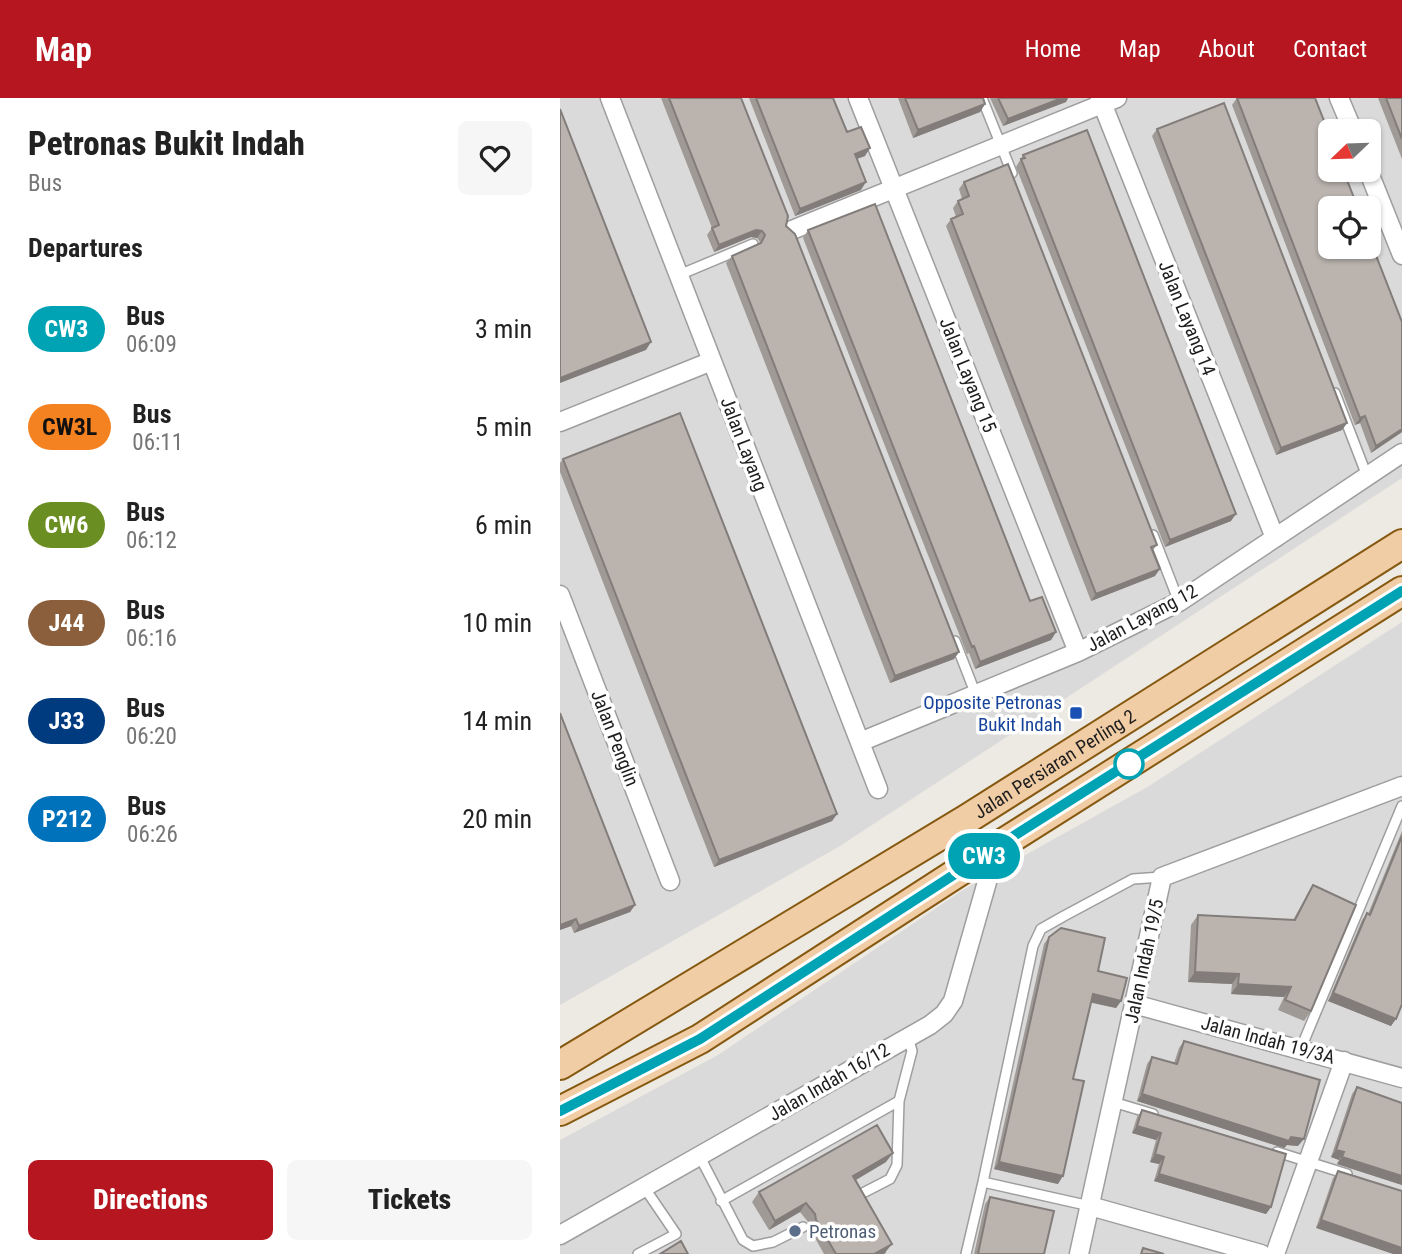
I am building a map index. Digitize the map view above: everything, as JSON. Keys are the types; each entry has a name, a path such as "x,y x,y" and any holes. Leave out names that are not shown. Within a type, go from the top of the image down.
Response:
{"main road":[{"name":"Jalan Persiaran Perling 2","path":"560,1065 967,819 1402,544"},
{"name":"Jalan Persiaran Perling 2","path":"560,1111 700,1039 1402,591"}],"street":[{"name":"Jalan Layang","path":"610,98 878,789"},
{"name":"Jalan Layang 15","path":"858,98 1078,652"},
{"path":"1339,98 1348,119"},
{"path":"792,231 1106,100"},
{"name":"Jalan Layang 14","path":"1106,100 1275,538"},
{"path":"1373,182 1402,255"},
{"path":"560,422 712,361"},
{"name":"Jalan Layang 12","path":"859,742 1078,652 1179,602 1402,453"},
{"name":"Jalan Penglin","path":"560,595 670,880"},
{"name":"Jalan Indah 19/5","path":"1079,1254 1162,877 1402,786"},
{"name":"Jalan Indah 16/12","path":"560,1235 930,1025 944,1014 953,1001 998,847"},
{"name":"Jalan Indah 19/3A","path":"1134,1004 1402,1078"},
{"path":"1275,1254 1344,1061"},
{"path":"1090,1206 1261,1254"}],"lane":[{"path":"982,98 1016,185"},
{"path":"679,275 753,243"},
{"path":"1332,385 1367,476"},
{"path":"1148,524 1179,602"},
{"path":"950,630 976,695"},
{"path":"1301,1048 1402,806"},
{"path":"966,1254 984,1182 1033,946 1041,929 1133,879 1162,877"},
{"path":"859,1195 890,1179 897,1165 899,1101 912,1051 908,1037"},
{"path":"721,1201 899,1101"},
{"path":"1113,1102 1165,1118"},
{"path":"1269,1150 1355,1177"},
{"path":"699,1155 743,1240 753,1246 773,1241 803,1227"},
{"path":"984,1182 1090,1206"},
{"path":"644,1187 682,1244"},
{"path":"638,1254 676,1234"}],"shaded area":[{"path":"560,98 1402,98 1402,478 840,846 560,1005"},
{"path":"1402,622 1402,1254 560,1254 560,1140 718,1055 963,890 1149,786"}],"building":[{"path":"669,98 741,98 788,216 786,226 795,234 959,652 895,676 732,256 761,243 765,235 756,230 719,245 712,228 719,225"},
{"path":"756,98 833,98 847,132 861,127 870,148 855,154 866,182 800,209"},
{"path":"905,98 983,98 985,104 918,130"},
{"path":"998,98 1062,98 1008,119"},
{"path":"1237,98 1315,98 1323,119 1318,119 1318,182 1348,182 1353,196 1318,196 1318,259 1377,259 1402,322 1402,429 1376,446 1365,416 1360,418"},
{"path":"1386,98 1402,98 1402,139"},
{"path":"1224,103 1347,423 1281,448 1157,129"},
{"path":"560,109 651,342 560,378"},
{"path":"1087,130 1236,514 1170,540 1021,159 1025,158 1023,155"},
{"path":"1008,164 1157,545 1151,547 1160,569 1096,594 951,219 963,214 958,201 969,196 964,182"},
{"path":"875,204 1030,601 1042,597 1056,632 980,662 808,230"},
{"path":"680,413 837,814 719,860 563,459"},
{"path":"560,713 635,905 579,926 576,919 560,925"},
{"path":"1402,836 1402,1004 1396,1019 1333,993 1367,913 1370,915"},
{"path":"1313,885 1356,905 1311,1011 1285,1000 1291,987 1238,984 1239,974 1195,972 1198,915 1295,920"},
{"path":"1061,928 1105,938 1098,971 1127,978 1121,1001 1093,994 1073,1079 1084,1081 1063,1176 999,1162 1049,937"},
{"path":"1184,1041 1320,1080 1304,1139 1291,1137 1289,1141 1142,1094 1152,1057 1177,1064"},
{"path":"1357,1087 1402,1103 1402,1176 1342,1157 1344,1152 1336,1150"},
{"path":"1142,1110 1286,1154 1271,1207 1159,1174 1164,1157 1155,1154 1161,1133 1137,1126"},
{"path":"877,1125 893,1153 853,1176 892,1244 874,1254 836,1254 815,1214 806,1203 775,1221 759,1192"},
{"path":"1338,1171 1402,1191 1402,1248 1321,1220"},
{"path":"990,1197 1054,1211 1044,1254 978,1254"},
{"path":"681,1241 688,1254 660,1254"},
{"path":"1143,1248 1164,1254 1141,1254"}],"bus line":[{"name":"CW3","path":"560,1111 700,1039 1020,832 1402,591"}],"place":[{"name":"Opposite Petronas Bukit Indah","path":"1076,713"},
{"name":"Petronas","path":"795,1231"}]}
